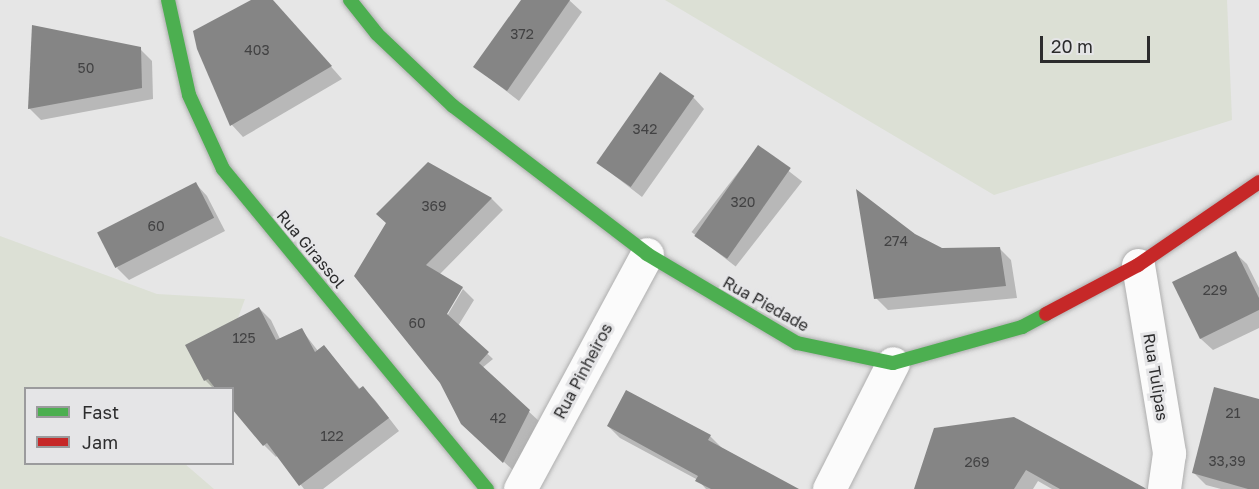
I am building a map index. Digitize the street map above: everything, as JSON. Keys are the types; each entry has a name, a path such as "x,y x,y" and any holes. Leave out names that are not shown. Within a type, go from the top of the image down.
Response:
{"street":[{"name":"Rua Girassol","path":"168,0 169,14 189,95 224,170 487,489"},
{"name":"Rua Piedade","path":"350,0 377,34 453,106 647,254 797,343 893,363 1022,327 1138,265 1259,182"},
{"name":"Rua Pinheiros","path":"520,489 647,254"},
{"name":"Rua Tulipas","path":"1138,265 1169,453 1164,489"},
{"path":"829,489 893,363"}],"shaded area":[{"path":"665,0 1227,0 1232,120 994,195"},
{"path":"0,236 157,294 245,299 212,387 24,387 24,465 186,465 214,489 0,489"}],"building":[{"path":"251,0 273,0 332,66 230,126 197,49 193,31"},
{"path":"521,0 570,0 507,91 473,67"},
{"path":"32,25 141,47 142,88 28,109"},
{"path":"660,72 694,96 631,187 596,163"},
{"path":"758,145 791,168 727,259 694,236"},
{"path":"428,162 492,198 426,265 463,287 447,314 489,352 479,363 530,410 503,463 461,424 440,383 354,276 386,223 376,214"},
{"path":"196,182 214,218 115,268 97,232"},
{"path":"856,189 915,234 942,248 1000,247 1006,286 874,299"},
{"path":"1236,251 1259,298 1259,310 1200,339 1172,282"},
{"path":"259,307 276,340 302,328 315,352 324,345 359,389 363,386 389,418 299,486 267,443 263,446 234,411 234,387 214,387 208,379 204,381 185,345"},
{"path":"1214,387 1259,399 1259,489 1248,489 1192,473"},
{"path":"626,390 711,435 708,440 799,489 711,489 695,481 698,476 607,426"},
{"path":"1014,417 1146,489 1060,489 1026,470 1014,489 914,489 934,428"}],"traffic: fast":[{"path":"168,0 189,95 223,169 487,489"},
{"path":"350,0 377,34 453,106 647,254 797,343 893,363 1022,327 1046,314"}],"traffic: jam":[{"path":"1046,314 1138,265 1259,182"}]}
